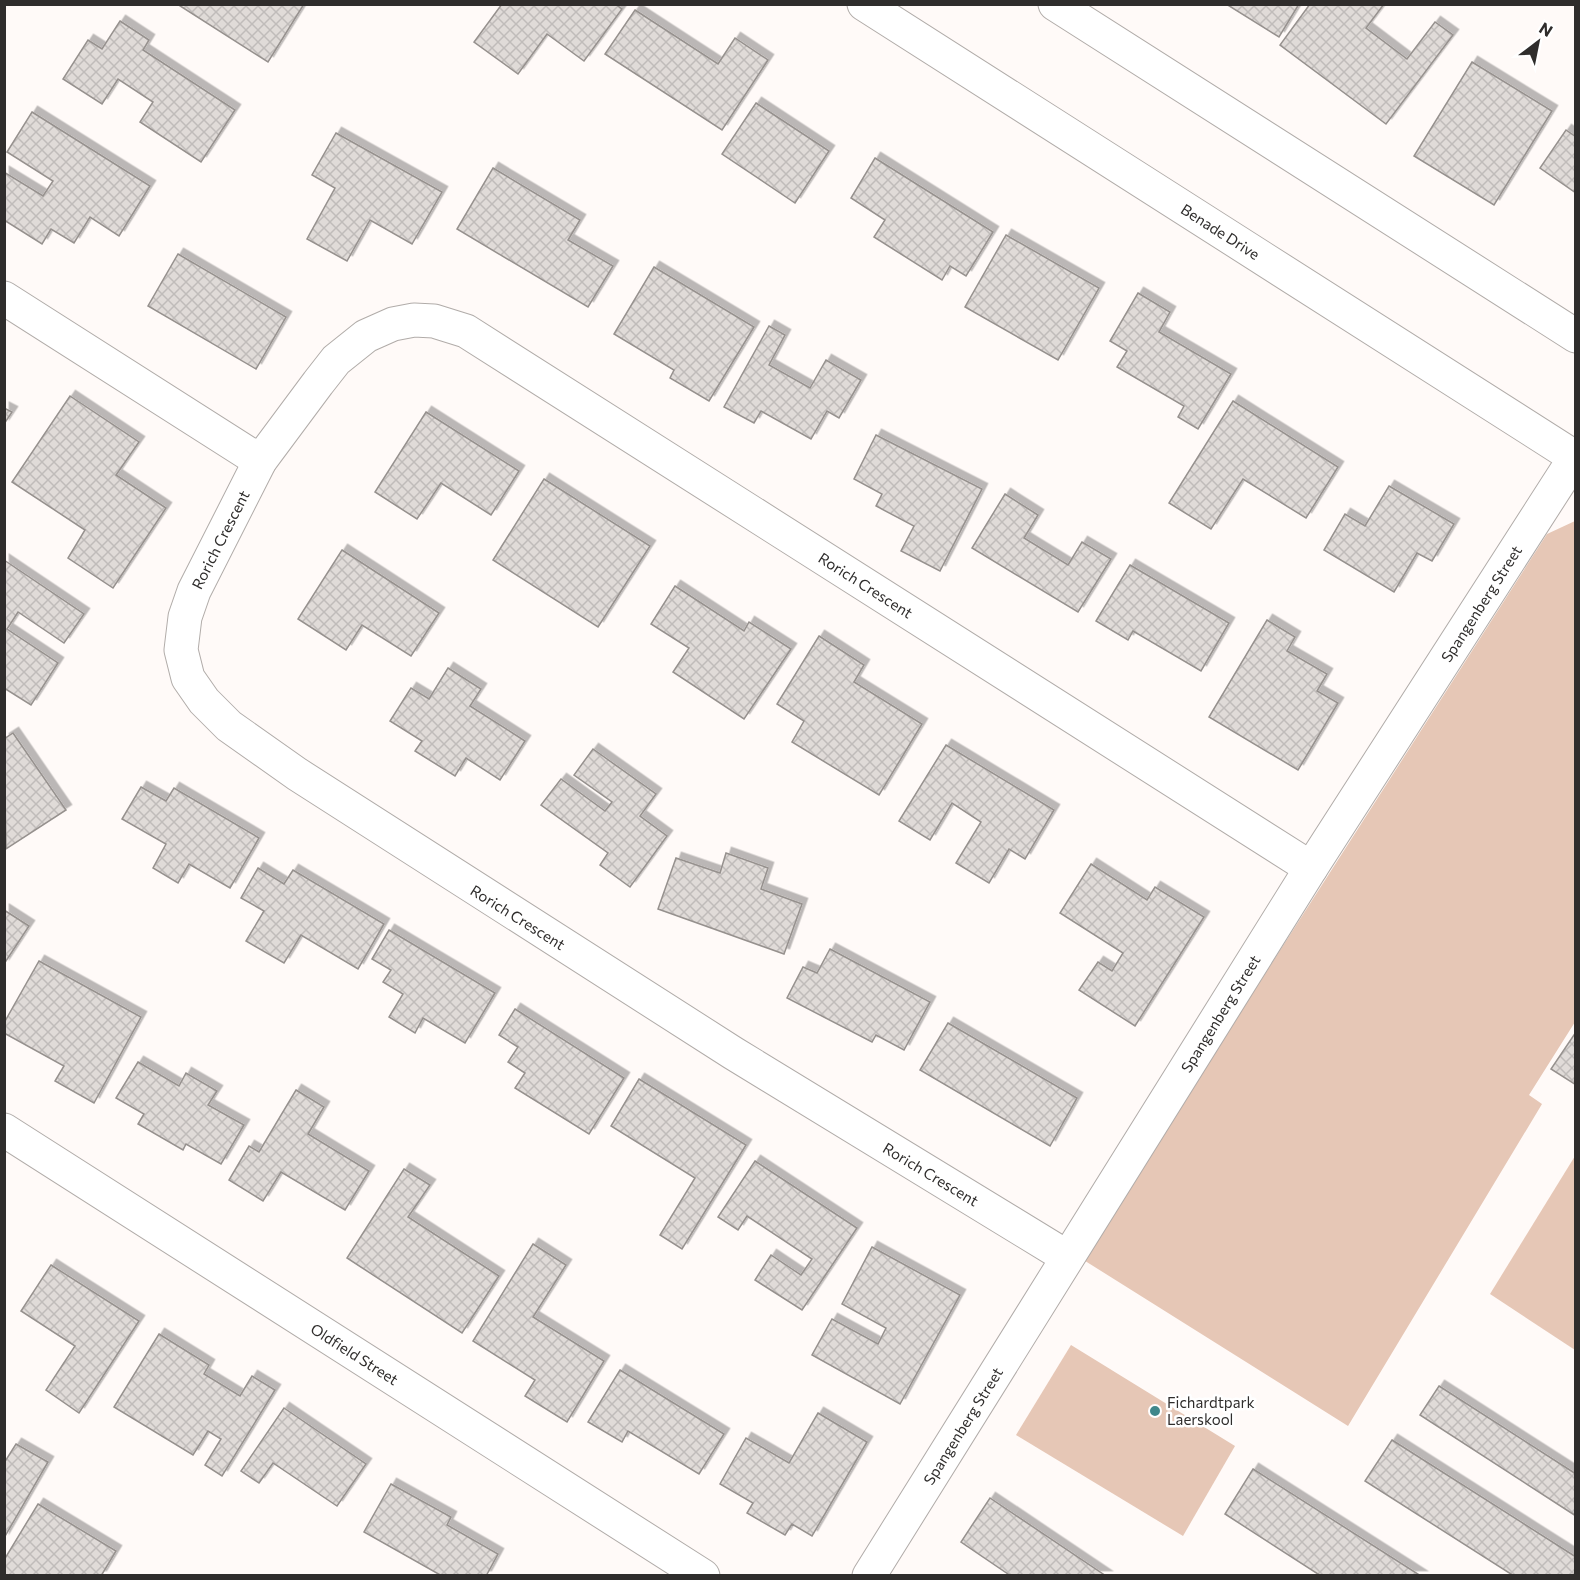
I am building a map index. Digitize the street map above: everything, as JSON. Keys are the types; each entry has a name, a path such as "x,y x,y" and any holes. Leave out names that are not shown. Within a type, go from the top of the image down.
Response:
{"street":[{"name":"Benade Drive","path":"864,4 1575,457"},
{"path":"1055,4 1575,336"},
{"path":"4,298 260,461"},
{"name":"Rorich Crescent","path":"1066,1257 733,1053 447,872 297,774 229,726 204,701 188,678 181,650 185,617 194,591 260,461 336,360 366,336 393,324 414,320 434,321 466,331 1311,868"},
{"name":"Spangenberg Street","path":"868,1575 1311,868 1575,457"},
{"name":"Oldfield Street","path":"4,1130 703,1575"}],"shaded area":[{"path":"1575,521 1575,1022 1529,1095 1542,1104 1348,1426 1082,1259 1547,534"},
{"path":"1575,1156 1575,1350 1490,1294"},
{"path":"1071,1345 1235,1446 1183,1536 1016,1435"}],"building":[{"path":"177,4 304,4 268,62"},
{"path":"502,4 615,4 622,9 584,61 547,34 518,74 474,42"},
{"path":"1226,4 1299,4 1279,37"},
{"path":"1310,4 1384,4 1366,28 1407,59 1435,22 1453,35 1386,124 1280,45"},
{"path":"635,10 718,64 735,38 768,60 722,130 605,54"},
{"path":"120,21 149,40 143,50 235,110 201,162 140,122 153,102 118,79 102,104 63,79 88,40 102,49"},
{"path":"1472,62 1552,111 1494,205 1414,156"},
{"path":"756,103 829,151 795,203 722,154"},
{"path":"32,112 150,186 119,236 90,217 74,243 51,229 42,244 4,220 4,172 43,196 53,181 7,152"},
{"path":"1566,130 1576,137 1576,193 1540,168"},
{"path":"336,133 442,192 412,244 370,220 347,261 307,239 335,188 312,175"},
{"path":"875,158 993,232 966,276 950,266 942,280 874,237 885,220 851,198"},
{"path":"493,168 580,220 568,240 613,266 588,307 457,229"},
{"path":"1006,235 1099,288 1058,360 965,307"},
{"path":"178,254 286,317 256,369 148,306"},
{"path":"654,267 754,327 709,401 670,378 674,370 614,334"},
{"path":"1138,293 1170,312 1159,332 1231,374 1198,429 1178,417 1184,406 1117,367 1127,351 1110,341"},
{"path":"769,326 785,335 769,365 810,388 826,360 861,380 839,418 827,411 811,439 761,411 754,423 724,407"},
{"path":"70,396 139,442 116,475 166,508 113,588 68,558 85,530 12,482"},
{"path":"1233,401 1338,467 1306,518 1243,479 1211,529 1169,503"},
{"path":"4,408 12,412 4,424"},
{"path":"426,412 519,471 491,515 441,483 417,519 375,492"},
{"path":"876,435 982,489 940,571 901,551 914,526 876,506 882,494 854,479"},
{"path":"544,479 650,546 598,627 493,560"},
{"path":"1389,486 1454,524 1432,561 1417,553 1394,592 1324,550 1345,514 1365,526"},
{"path":"1005,494 1038,515 1024,538 1068,565 1082,542 1111,559 1078,612 972,548"},
{"path":"342,550 439,613 411,656 362,625 346,650 298,619"},
{"path":"4,560 84,614 64,643 18,612 7,629 58,663 31,705 4,688"},
{"path":"1130,565 1229,623 1201,671 1133,631 1128,640 1096,621"},
{"path":"675,586 744,631 749,622 791,649 744,719 673,672 689,648 651,624"},
{"path":"1267,620 1295,637 1287,651 1327,674 1317,691 1338,703 1298,770 1209,717"},
{"path":"819,636 864,665 854,682 922,724 879,795 792,742 804,721 777,704"},
{"path":"448,668 481,689 470,706 525,741 500,780 466,758 455,776 415,751 422,741 390,721 411,688 429,699"},
{"path":"13,733 66,810 6,849 4,739"},
{"path":"946,745 1054,810 1025,859 1009,849 989,883 956,863 981,822 952,803 930,840 899,821"},
{"path":"593,749 656,794 640,816 667,836 630,887 600,865 608,853 541,805 561,779 605,811 612,802 574,775"},
{"path":"141,787 166,801 174,788 259,838 230,888 189,864 178,883 153,868 166,844 122,819"},
{"path":"726,853 768,868 761,889 802,904 784,954 658,909 676,858 720,873"},
{"path":"1091,864 1147,900 1155,887 1204,917 1135,1026 1079,990 1098,962 1112,971 1123,953 1060,913"},
{"path":"258,868 284,884 293,870 384,924 358,969 301,935 284,963 246,941 264,911 241,898"},
{"path":"4,910 29,926 4,964"},
{"path":"389,930 495,993 465,1043 423,1018 415,1033 389,1017 403,994 383,982 391,970 372,959"},
{"path":"830,949 930,1002 904,1050 876,1035 872,1042 787,998 803,967 817,973"},
{"path":"39,961 141,1017 94,1103 55,1081 64,1066 4,1033 4,1023"},
{"path":"515,1009 624,1078 589,1134 515,1088 525,1073 508,1062 518,1047 499,1035"},
{"path":"948,1023 1077,1098 1050,1146 920,1070"},
{"path":"1574,1035 1576,1037 1576,1085 1551,1069"},
{"path":"138,1062 179,1086 186,1073 217,1091 208,1105 244,1125 221,1164 186,1144 183,1150 138,1124 144,1114 116,1098"},
{"path":"639,1079 746,1145 682,1249 660,1235 695,1178 611,1126"},
{"path":"296,1090 324,1107 308,1134 369,1171 345,1210 281,1172 263,1201 229,1180 249,1146 259,1152"},
{"path":"755,1161 857,1228 802,1310 755,1280 771,1255 801,1275 812,1259 747,1216 738,1230 718,1217"},
{"path":"404,1169 430,1185 408,1217 499,1276 462,1333 347,1258"},
{"path":"533,1244 566,1265 533,1317 604,1361 567,1422 525,1396 535,1380 473,1341"},
{"path":"872,1247 960,1295 900,1404 812,1355 832,1319 878,1344 886,1328 842,1304"},
{"path":"51,1265 139,1321 79,1413 46,1390 75,1346 21,1311"},
{"path":"159,1334 209,1365 204,1374 240,1396 252,1376 275,1390 222,1476 205,1465 221,1439 208,1431 193,1455 114,1407"},
{"path":"620,1370 724,1434 699,1474 628,1431 622,1442 588,1422"},
{"path":"1439,1386 1576,1474 1576,1516 1420,1415"},
{"path":"284,1408 366,1464 337,1506 273,1463 259,1483 241,1471"},
{"path":"818,1413 867,1442 812,1536 792,1524 785,1535 747,1513 753,1503 720,1484 746,1438 789,1463"},
{"path":"1392,1440 1576,1557 1576,1576 1514,1576 1365,1481"},
{"path":"16,1444 48,1462 4,1538 4,1463"},
{"path":"1253,1469 1421,1576 1321,1576 1225,1514"},
{"path":"391,1484 451,1517 447,1525 498,1554 486,1576 442,1576 364,1532"},
{"path":"990,1498 1106,1576 1011,1576 961,1542"},
{"path":"38,1504 116,1551 101,1576 4,1576 4,1560"}],"place":[{"name":"Fichardtpark Laerskool","path":"1155,1411"}]}
